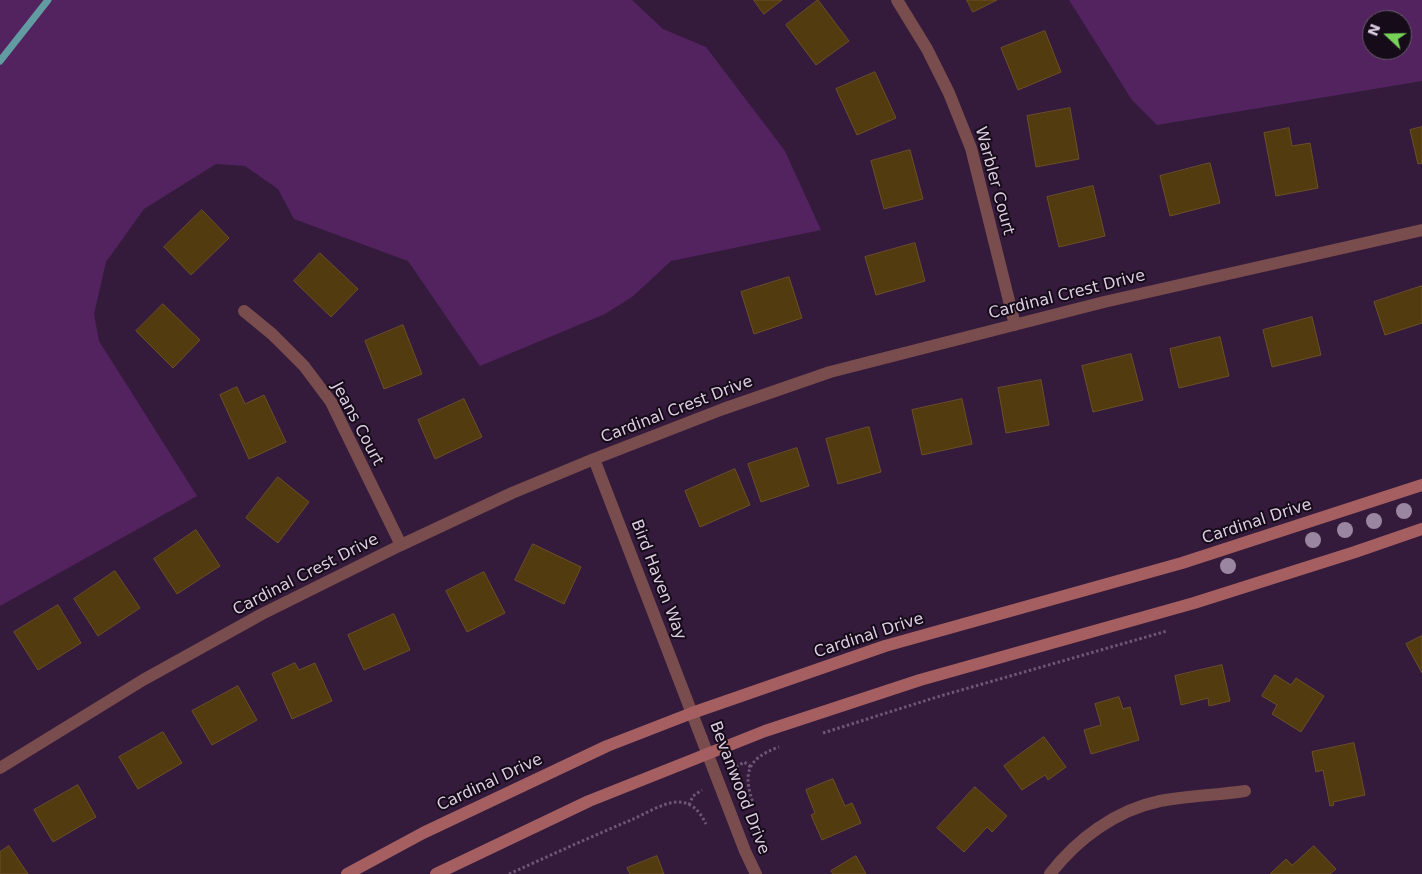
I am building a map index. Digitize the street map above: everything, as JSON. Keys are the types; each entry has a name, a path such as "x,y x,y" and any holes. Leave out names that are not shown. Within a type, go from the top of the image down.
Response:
{"main road":[{"name":"Cardinal Drive","path":"347,874 423,833 607,746 692,713 885,646 1182,563 1422,485"},
{"path":"436,874 589,802 765,731 920,680 1194,602 1422,529"}],"street":[{"name":"Warbler Court","path":"896,0 927,49 949,92 971,148 1015,325"},
{"name":"Cardinal Crest Drive","path":"0,768 142,680 262,614 401,545 512,493 723,409 830,372 1104,302 1422,230"},
{"name":"Jeans Court","path":"244,312 272,334 304,366 331,402 401,545"},
{"name":"Bird Haven Way","path":"594,459 692,713"},
{"name":"Bevanwood Drive","path":"692,713 745,852 756,874"},
{"path":"1050,874 1067,853 1086,836 1113,819 1161,801 1244,792"}],"path":[{"path":"816,735 937,697 1172,630"},
{"path":"754,806 748,784 750,767 760,755 781,746"},
{"path":"744,762 750,767"},
{"path":"690,805 693,796"},
{"path":"508,874 659,808 677,802 697,809 706,824"}],"shaded area":[{"path":"0,0 632,0 663,29 706,47 785,151 821,230 671,261 632,297 605,314 480,366 408,261 294,219 278,189 245,166 216,164 144,209 106,262 94,314 99,341 197,496 0,606"},
{"path":"1069,0 1422,0 1422,81 1157,125 1132,100"}],"building":[{"path":"754,0 782,0 764,14"},
{"path":"818,0 849,41 816,65 786,25"},
{"path":"967,0 997,0 973,12"},
{"path":"1045,31 1061,72 1018,90 1001,48"},
{"path":"875,72 896,118 857,135 836,89"},
{"path":"1070,108 1079,159 1036,167 1027,116"},
{"path":"1422,127 1422,163 1418,164 1410,130"},
{"path":"1289,128 1292,146 1310,143 1318,188 1276,196 1264,133"},
{"path":"910,150 923,199 884,209 871,161"},
{"path":"1210,163 1220,203 1170,216 1160,176"},
{"path":"1093,186 1105,236 1059,247 1047,197"},
{"path":"202,210 229,238 191,275 164,247"},
{"path":"915,243 925,281 876,295 865,257"},
{"path":"320,253 358,289 331,317 294,281"},
{"path":"789,277 802,318 754,334 741,292"},
{"path":"1422,286 1422,323 1385,335 1374,302"},
{"path":"163,304 200,340 173,368 136,331"},
{"path":"1312,317 1321,355 1272,367 1263,330"},
{"path":"403,325 422,374 384,389 365,341"},
{"path":"1220,337 1229,376 1179,388 1170,349"},
{"path":"1131,354 1143,400 1093,412 1082,366"},
{"path":"1041,380 1049,425 1006,433 998,388"},
{"path":"237,387 245,404 264,395 286,442 249,459 220,395"},
{"path":"464,399 482,437 435,459 418,420"},
{"path":"962,399 972,444 922,455 912,410"},
{"path":"869,427 881,472 838,484 826,439"},
{"path":"797,448 809,486 761,502 748,464"},
{"path":"735,469 750,505 700,527 685,491"},
{"path":"278,477 309,502 278,543 246,518"},
{"path":"196,530 220,566 177,594 154,559"},
{"path":"533,544 581,567 564,604 515,580"},
{"path":"115,571 140,608 98,636 74,599"},
{"path":"484,572 505,613 467,632 446,591"},
{"path":"58,605 81,643 38,670 14,632"},
{"path":"394,614 410,650 364,670 348,635"},
{"path":"1422,636 1422,673 1406,644"},
{"path":"295,663 299,670 315,663 332,701 292,719 272,674"},
{"path":"1222,665 1230,701 1209,706 1208,698 1181,705 1175,676"},
{"path":"1275,675 1291,685 1296,678 1324,696 1301,732 1272,714 1277,705 1262,696"},
{"path":"238,686 257,720 212,745 192,711"},
{"path":"1119,697 1123,709 1130,707 1139,740 1091,754 1084,730 1101,725 1095,704"},
{"path":"163,732 182,763 138,789 119,757"},
{"path":"1044,737 1066,767 1048,780 1045,775 1022,790 1004,766"},
{"path":"1354,743 1365,795 1333,802 1334,805 1330,806 1323,770 1316,772 1312,752"},
{"path":"833,779 845,806 852,803 861,823 822,840 811,815 815,813 806,790"},
{"path":"78,785 96,817 53,842 34,810"},
{"path":"975,787 1007,816 992,832 987,827 964,852 937,828"},
{"path":"9,846 28,874 0,874 0,852"},
{"path":"1314,846 1336,869 1330,874 1270,874 1286,859 1292,865"},
{"path":"657,856 664,874 630,874 627,868"},
{"path":"856,856 866,874 833,874 831,871"}],"waterway":[{"path":"0,61 48,0"}]}
